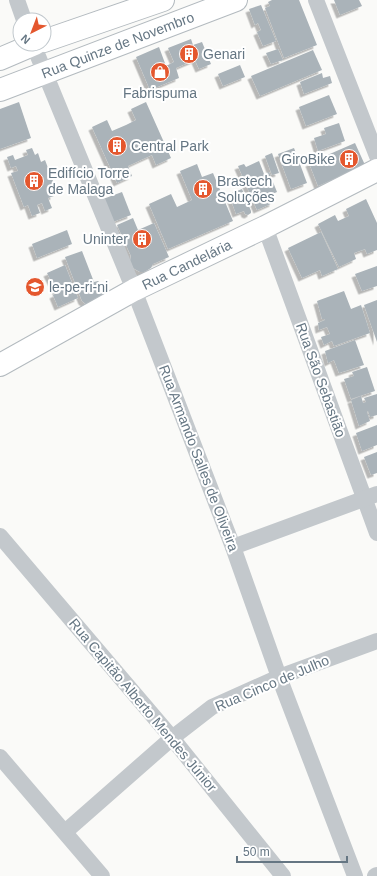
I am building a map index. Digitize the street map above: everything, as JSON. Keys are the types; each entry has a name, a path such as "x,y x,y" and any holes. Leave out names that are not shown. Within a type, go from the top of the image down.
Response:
{"street":[{"path":"17,0 21,12"},
{"name":"Rua Quinze de Novembro","path":"52,38 163,0"},
{"name":"Rua Quinze de Novembro","path":"0,90 236,0"},
{"path":"316,0 377,156"},
{"name":"Rua Quinze de Novembro","path":"0,59 16,52"},
{"name":"Rua Armando Salles de Oliveira","path":"38,52 44,74 134,290 233,547 279,677 355,876"},
{"name":"Rua Candelária","path":"0,365 134,290 265,227 377,170"},
{"name":"Rua São Sebastião","path":"265,227 370,497 377,533"},
{"path":"233,547 370,497"},
{"name":"Rua Capitão Alberto Mendes Júnior","path":"0,536 172,738 283,876"},
{"name":"Rua Cinco de Julho","path":"64,832 172,738 212,707 279,677 377,641"},
{"path":"0,758 102,876"}],"building":[{"path":"272,0 299,0 317,45 284,58 265,8 270,6 268,2"},
{"path":"334,0 359,0 362,6 340,15"},
{"path":"261,5 276,41 263,46 257,32 261,30 258,23 255,25 249,9"},
{"path":"191,39 193,45 202,42 211,64 199,69 195,60 176,68 179,78 150,90 136,57 159,47 166,66 174,62 168,48"},
{"path":"278,49 283,60 271,64 266,53"},
{"path":"313,50 322,70 260,96 251,76"},
{"path":"240,65 245,77 223,86 218,74"},
{"path":"322,73 323,78 330,76 332,83 304,94 300,82"},
{"path":"329,95 337,114 306,126 299,107"},
{"path":"19,102 31,138 0,149 0,109"},
{"path":"146,102 171,158 156,165 152,155 128,166 132,176 117,183 92,127 107,120 112,131 126,125 136,120 131,109"},
{"path":"339,123 345,141 318,151 314,138 326,134 324,128"},
{"path":"355,143 365,165 318,186 309,163"},
{"name":"Edifício Torre de Malaga","path":"32,148 35,155 38,153 41,162 45,160 56,189 52,190 54,196 48,198 52,208 45,211 42,203 37,205 40,213 32,216 28,205 24,207 11,173 18,171 16,166 11,168 7,157 13,155 15,160 28,155 26,150"},
{"path":"294,148 307,183 291,189 278,154"},
{"path":"272,153 279,173 272,175 265,156"},
{"path":"259,161 264,174 269,172 277,192 270,195 273,203 257,210 238,166 244,164 246,167"},
{"path":"197,164 202,177 213,173 233,221 168,249 149,204 171,194 177,207 192,200 180,171"},
{"path":"242,189 251,211 248,215 245,214 244,211 236,214 229,194"},
{"path":"122,192 131,215 113,222 103,199"},
{"path":"366,199 377,223 377,250 367,254 365,249 354,253 356,259 339,267 318,224 335,215 338,221 349,216 346,209"},
{"name":"Uninter","path":"133,218 138,230 154,223 169,257 153,264 151,268 144,272 140,272 133,268 130,261 131,256 117,225"},
{"path":"67,230 72,244 37,258 32,244"},
{"path":"321,232 338,269 322,276 320,270 302,278 288,248"},
{"path":"82,251 94,282 98,281 100,283 103,291 102,296 87,305 82,301 65,257"},
{"path":"65,265 78,298 58,307 53,295 57,293 47,273"},
{"path":"377,266 377,286 362,291 355,274"},
{"path":"344,291 351,309 361,305 370,333 334,346 332,341 324,345 321,337 330,334 327,327 319,330 318,323 325,320 322,319 317,301"},
{"path":"377,300 377,342 364,305"},
{"path":"355,340 364,365 339,373 334,360 328,363 325,351"},
{"path":"367,367 375,391 351,399 344,379 354,376 352,372"},
{"path":"377,394 377,415 370,417 368,411 370,421 359,426 351,400 361,396 363,403 366,402 364,398"},
{"path":"377,425 377,445 362,451 356,433"},
{"path":"377,452 377,473 371,475 364,457"}],"place":[{"name":"Genari","path":"189,54"},
{"name":"Fabrispuma","path":"160,72"},
{"name":"Central Park","path":"117,146"},
{"name":"GiroBike","path":"349,159"},
{"name":"Edifício Torre de Malaga","path":"34,181"},
{"name":"Brastech Soluções","path":"203,189"},
{"name":"Uninter","path":"142,239"},
{"name":"le-pe-ri-ni","path":"35,287"}]}
